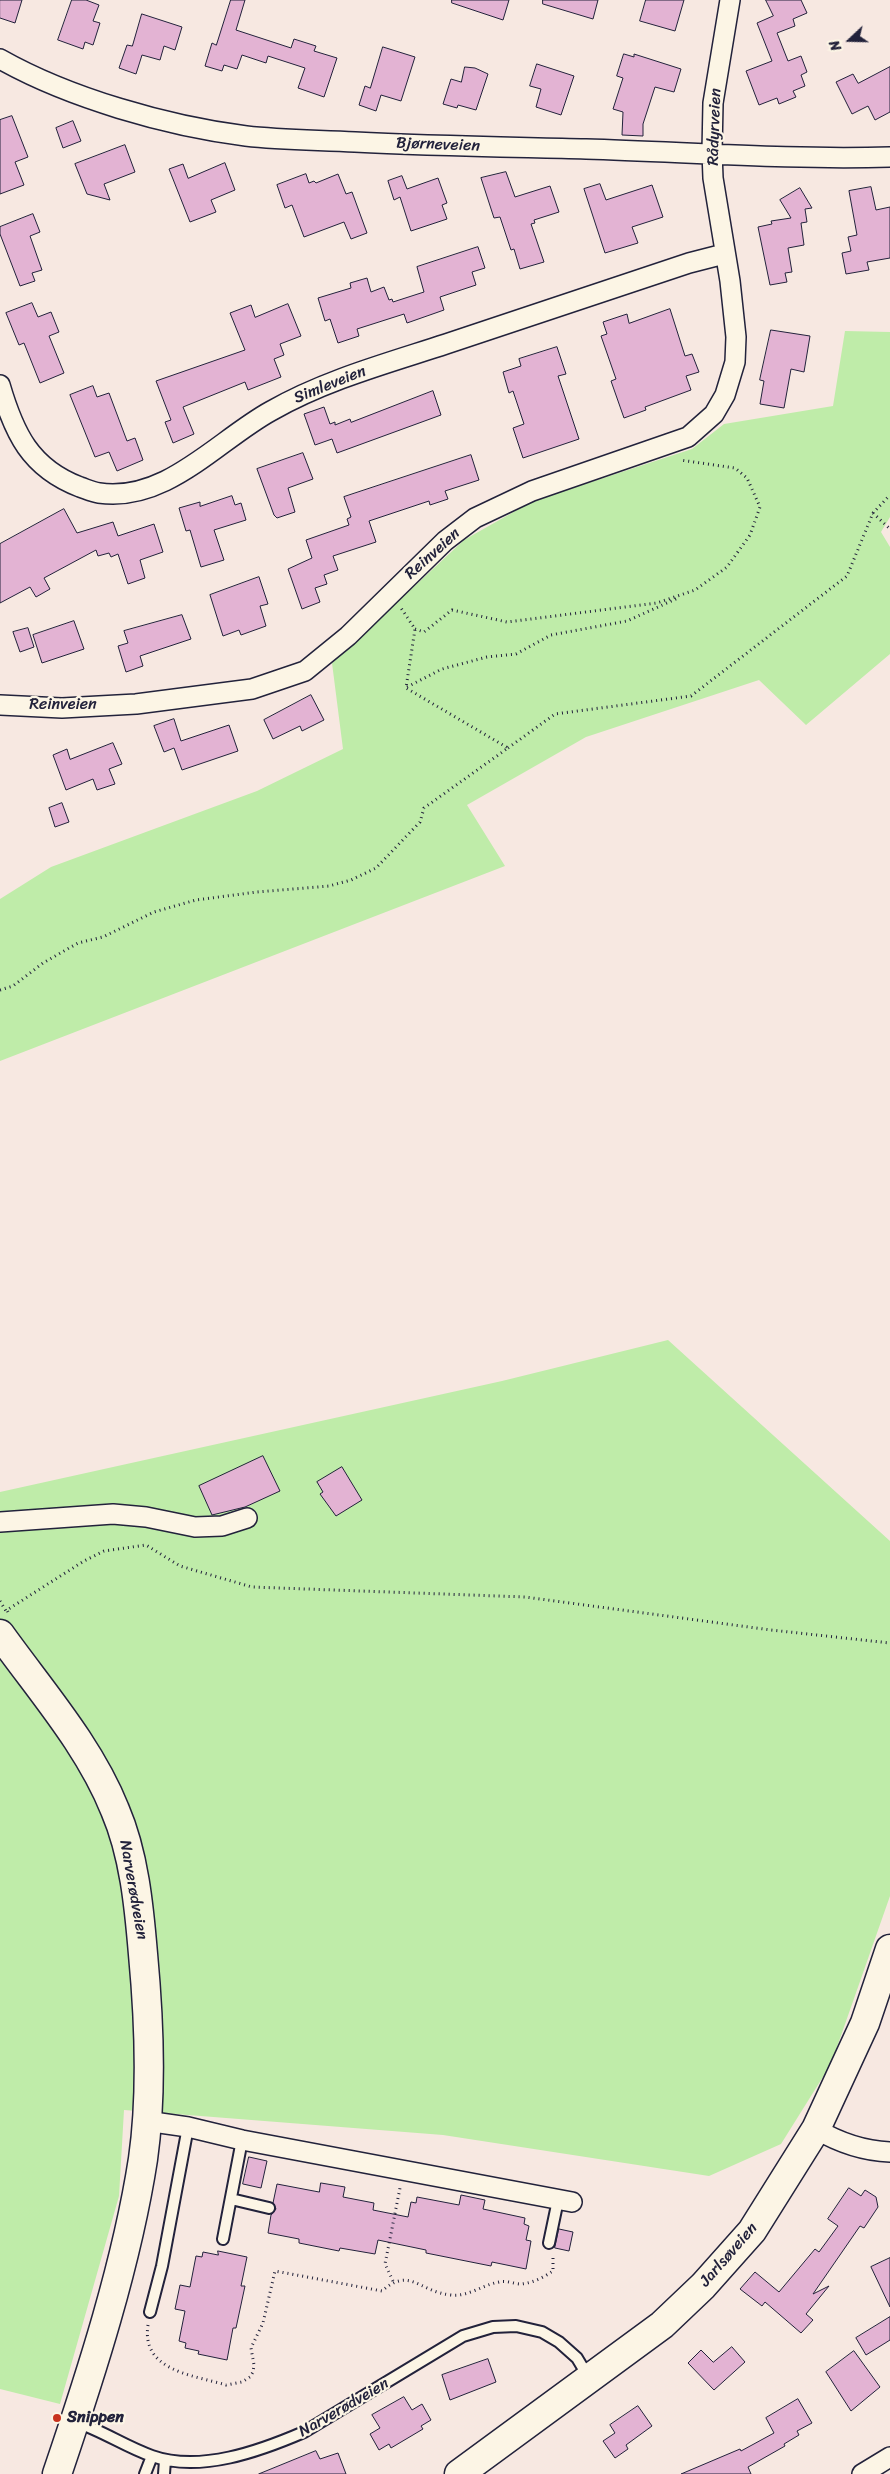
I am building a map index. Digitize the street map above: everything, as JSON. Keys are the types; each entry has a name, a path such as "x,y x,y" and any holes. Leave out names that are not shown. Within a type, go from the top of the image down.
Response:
{"main road":[{"name":"Narverødveien","path":"6,1621 83,1749 115,1808 127,1845 140,1924 144,1971 147,2038 146,2121 143,2158 129,2232 58,2474"},
{"name":"Jarlsøveien","path":"459,2474 662,2325 703,2286 752,2231 816,2129 865,2023 890,1949"}],"street":[{"name":"Rådyrveien","path":"724,254 713,178 713,103 730,0"},
{"name":"Bjørneveien","path":"0,59 30,76 76,94 173,123 247,136 405,144 712,152 784,157 890,157"},
{"name":"Simleveien","path":"0,385 11,421 26,446 46,470 62,480 98,493 123,493 148,488 172,478 271,410 327,386 373,368 724,254"},
{"name":"Reinveien","path":"0,705 62,708 136,704 252,689 275,683 305,670 327,654 445,541 475,518 532,491 688,437 714,414 726,395 734,362 736,336 730,281 724,254"},
{"path":"0,1522 113,1514 146,1517 195,1527 222,1526 247,1518"},
{"path":"146,2121 188,2127 242,2140 565,2201"},
{"path":"816,2129 831,2138 852,2145 890,2152"},
{"path":"862,2474 890,2457"}],"lane":[{"path":"150,2312 164,2256 188,2127"},
{"path":"223,2239 242,2140"},
{"path":"231,2199 269,2208"},
{"path":"549,2243 565,2201"},
{"name":"Narverødveien","path":"75,2421 165,2460 201,2461 223,2458 278,2443 304,2432 341,2412 463,2336 493,2327 516,2326 542,2332 559,2342 577,2358 589,2378"},
{"path":"145,2474 152,2456"},
{"path":"164,2474 165,2460"}],"path":[{"path":"406,688 442,668 487,657 516,654 551,635 627,621 695,590 726,568 750,535 760,507 747,478 735,468 682,461 660,447"},
{"path":"0,990 13,986 43,963 78,943 103,937 154,912 196,900 256,892 329,886 351,880 376,868 420,822 424,808 555,714 691,696 847,576 873,513 890,495"},
{"path":"873,513 890,529"},
{"path":"414,629 424,632 452,610 507,622 657,603 695,590"},
{"path":"391,592 414,629 406,688"},
{"path":"406,688 508,748"},
{"path":"6,1621 84,1561 104,1551 146,1545 180,1566 252,1587 526,1597 771,1630 890,1643"},
{"path":"0,1601 6,1621"},
{"path":"0,1615 6,1621"},
{"path":"393,2281 384,2264 404,2171"},
{"path":"150,2312 147,2334 150,2348 163,2366 226,2386 235,2385 250,2377 253,2372 254,2365 251,2348 263,2323 275,2271 382,2291 393,2281 403,2278 436,2292 452,2295 465,2294 500,2281 522,2284 543,2278 553,2271 554,2260 549,2243"}],"green space":[{"path":"845,331 890,332 890,517 881,532 890,547 890,654 806,725 759,680 586,737 467,805 505,866 0,1061 0,899 51,867 257,791 343,749 332,663 464,540 533,501 692,449 724,424 833,406"},
{"path":"668,1340 890,1541 890,1896 831,2064 781,2144 709,2176 443,2135 124,2110 119,2196 60,2404 0,2389 0,1492 502,1381"}],"building":[{"path":"0,0 22,0 15,23 0,18"},
{"path":"72,0 86,0 99,5 93,21 100,23 93,45 85,42 83,49 58,40"},
{"path":"231,0 245,0 236,30 291,48 294,39 316,46 314,51 337,58 324,97 298,88 305,68 268,56 266,63 242,55 237,69 224,65 222,71 205,66 212,43 216,45"},
{"path":"452,0 509,0 503,20 452,3"},
{"path":"543,0 598,0 593,19 543,4"},
{"path":"646,0 684,0 675,31 640,21"},
{"path":"766,0 801,0 807,13 793,19 795,26 777,33 788,61 801,56 807,72 801,75 805,86 793,91 796,97 779,104 777,98 759,105 746,71 772,61 757,23 773,16"},
{"path":"142,14 182,27 175,50 164,46 160,60 142,55 136,74 119,68 127,45 132,46"},
{"path":"383,47 415,57 401,101 381,95 376,111 359,105 365,86 370,88"},
{"path":"624,54 634,57 634,54 681,69 674,92 655,87 643,124 643,136 622,135 623,112 613,109 623,78 617,76"},
{"path":"537,64 574,76 561,115 536,107 541,89 530,86"},
{"path":"465,67 475,68 488,74 476,110 458,105 457,108 443,104 451,79 461,82"},
{"path":"890,67 890,112 875,120 868,106 852,114 836,82 853,74 858,83"},
{"path":"12,116 28,157 15,162 24,185 0,194 0,120"},
{"path":"73,121 81,141 63,148 56,128"},
{"path":"125,145 135,172 104,184 110,200 87,194 75,164"},
{"path":"225,163 235,190 211,200 216,212 190,222 169,169 183,164 188,178"},
{"path":"506,172 515,197 550,186 559,212 534,220 535,223 531,224 544,262 520,269 514,249 511,250 500,217 494,218 481,178"},
{"path":"306,174 309,183 314,181 316,183 338,174 346,194 352,192 367,233 351,239 344,222 304,237 292,205 285,208 277,185"},
{"path":"402,176 407,189 438,178 447,203 442,205 447,219 411,231 400,197 394,200 388,181"},
{"path":"600,184 606,200 652,185 663,217 632,227 638,243 605,253 584,189"},
{"path":"871,187 876,210 890,207 890,258 867,262 869,270 846,274 842,253 851,251 848,237 857,235 849,191"},
{"path":"800,188 812,208 805,209 807,222 801,223 804,245 788,248 792,272 785,273 787,282 770,285 758,227 772,224 771,221 791,218 780,200"},
{"path":"33,214 40,232 30,236 42,270 32,273 35,281 20,286 0,234 0,227"},
{"path":"478,247 485,268 472,272 476,285 440,297 444,310 407,323 404,314 357,329 359,336 338,343 330,319 325,321 318,298 351,288 350,283 367,278 371,292 384,287 389,300 392,299 393,302 424,292 417,267"},
{"path":"32,303 38,317 51,312 59,332 49,336 64,373 40,383 24,343 19,345 6,313"},
{"path":"288,304 301,336 280,344 284,355 274,359 281,377 248,390 245,382 183,407 194,434 173,443 165,422 171,420 156,381 245,350 230,313 251,305 255,317"},
{"path":"670,309 685,356 692,354 699,372 686,376 691,390 645,407 646,410 624,418 611,381 616,379 601,336 607,334 603,322 627,314 629,323"},
{"path":"771,330 810,336 804,372 791,369 784,408 760,404 764,381 760,380"},
{"path":"557,347 566,374 558,376 579,439 523,458 513,428 524,424 513,391 509,393 503,372 521,366 519,359"},
{"path":"93,386 97,397 109,393 127,441 135,438 143,460 117,471 109,452 95,457 70,395"},
{"path":"433,391 441,415 337,453 332,439 315,445 304,414 324,407 330,424 335,422 335,425 350,419 351,422"},
{"path":"303,453 313,479 288,488 295,512 277,518 274,515 257,469"},
{"path":"471,455 479,480 445,491 448,499 430,505 429,501 369,521 376,542 333,556 338,570 324,575 327,584 315,588 320,602 302,609 288,569 312,558 306,540 349,525 347,519 351,517 344,497"},
{"path":"232,496 235,505 241,503 246,520 214,530 224,560 201,567 190,530 186,531 179,508 200,502 200,506"},
{"path":"64,509 77,533 113,522 118,536 154,524 163,552 140,560 145,578 128,584 118,554 111,557 109,553 98,556 96,550 44,578 50,589 36,597 30,587 0,603 0,544"},
{"path":"259,577 268,604 260,606 266,626 241,635 239,630 223,636 210,595"},
{"path":"182,615 191,639 140,656 143,666 126,672 118,646 128,643 124,631"},
{"path":"74,621 84,649 42,663 33,635"},
{"path":"28,628 34,647 20,652 13,632"},
{"path":"311,695 324,720 302,731 300,726 273,739 264,720"},
{"path":"174,719 181,741 229,725 238,751 182,770 174,748 164,752 154,726"},
{"path":"113,743 122,764 109,769 115,784 97,790 93,779 66,790 53,755 67,749 70,759"},
{"path":"62,803 69,822 55,827 49,808"},
{"path":"263,1456 280,1491 245,1507 212,1515 199,1486"},
{"path":"342,1467 362,1500 336,1516 320,1494 323,1492 317,1482"},
{"path":"249,2157 267,2161 261,2188 243,2184"},
{"path":"321,2183 345,2187 343,2197 374,2203 373,2210 408,2217 411,2202 416,2203 417,2197 459,2205 461,2195 485,2200 483,2209 525,2218 524,2224 529,2226 526,2240 531,2241 526,2269 492,2262 491,2266 426,2253 426,2250 378,2240 375,2254 340,2248 339,2251 299,2243 299,2239 268,2233 271,2215 276,2209 273,2203 277,2184 319,2192"},
{"path":"849,2188 861,2196 865,2190 876,2197 878,2207 864,2228 860,2226 813,2294 829,2286 806,2314 813,2320 801,2333 765,2302 762,2306 740,2289 755,2272 779,2292 815,2249 819,2252 838,2226 828,2219"},
{"path":"559,2229 573,2232 569,2251 555,2248"},
{"path":"218,2251 247,2257 241,2286 245,2286 236,2328 233,2328 227,2360 198,2354 199,2351 185,2348 186,2343 179,2341 185,2311 175,2309 180,2285 190,2287 196,2256 202,2257 203,2252 218,2255"},
{"path":"890,2258 890,2307 871,2267"},
{"path":"890,2317 890,2340 866,2355 856,2338"},
{"path":"732,2347 745,2362 714,2390 688,2363 701,2350 713,2362"},
{"path":"854,2351 880,2387 851,2411 826,2372"},
{"path":"488,2359 496,2382 450,2400 442,2375"},
{"path":"404,2397 412,2410 422,2404 431,2420 421,2426 423,2429 391,2448 389,2444 379,2450 370,2434 380,2428 372,2415"},
{"path":"798,2399 812,2423 797,2431 799,2435 784,2444 785,2446 748,2467 751,2474 681,2474 740,2449 741,2451 774,2433 766,2418"},
{"path":"638,2406 652,2426 626,2445 628,2449 615,2458 603,2441 615,2433 610,2425"},
{"path":"316,2451 320,2459 338,2453 346,2474 259,2474"}],"place":[{"name":"Snippen","path":"57,2418"}]}
